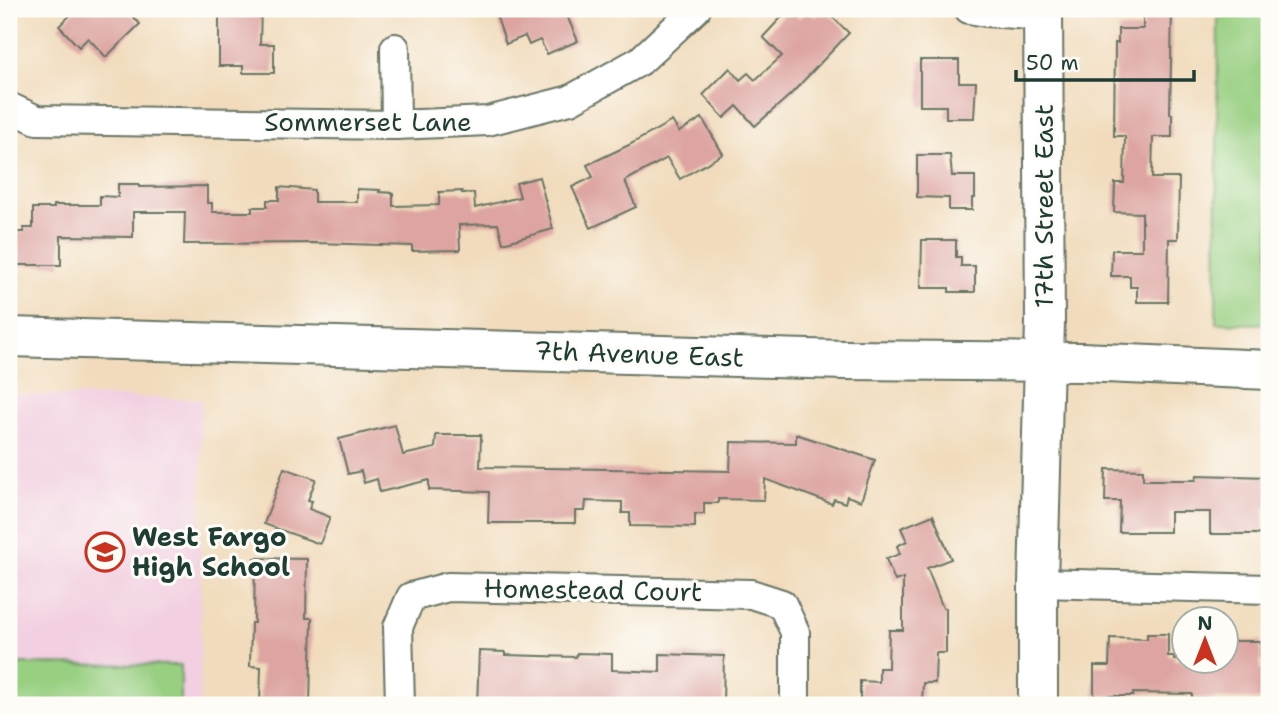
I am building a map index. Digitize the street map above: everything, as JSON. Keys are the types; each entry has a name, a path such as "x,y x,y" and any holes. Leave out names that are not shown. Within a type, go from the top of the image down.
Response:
{"street":[{"name":"Sommerset Lane","path":"9,107 37,120 396,125 488,121 570,100 640,61 696,9"},
{"path":"969,9 986,12 1043,12"},
{"name":"17th Street East","path":"1038,705 1038,583 1044,362 1043,12"},
{"path":"395,48 396,125"},
{"name":"7th Avenue East","path":"9,337 845,360 1044,362 1269,370"},
{"path":"1038,583 1269,589"},
{"name":"Homestead Court","path":"400,705 398,627 411,597 448,587 751,594 782,604 795,632 795,705"}],"shaded area":[{"name":"West Fargo High School","path":"9,394 201,399 200,705 9,705"}],"green space":[{"path":"1218,9 1269,9 1269,324 1216,323"},
{"path":"9,664 181,665 181,705 9,705"}],"building":[{"path":"77,9 125,9 140,24 106,57 88,38 79,47 59,26"},
{"path":"219,9 261,9 260,44 274,44 274,73 243,73 243,66 219,66"},
{"path":"494,9 564,9 578,41 547,54 540,40 529,45 525,36 506,44"},
{"path":"789,9 799,18 807,10 815,17 824,9 849,33 790,95 755,126 737,106 724,118 703,95 730,68 740,80 748,73 755,80 782,56 763,37"},
{"path":"1143,9 1172,9 1172,137 1153,137 1152,178 1179,178 1178,239 1169,239 1168,302 1137,302 1137,287 1130,287 1130,276 1111,276 1112,250 1142,250 1142,213 1114,212 1115,183 1124,183 1125,136 1114,136 1115,43 1118,43 1118,29 1143,29"},
{"path":"920,60 959,60 959,82 976,82 974,118 946,118 946,106 920,106"},
{"path":"702,118 723,154 680,179 667,158 625,181 636,207 591,228 572,187 593,177 587,165 672,121 679,132"},
{"path":"917,155 950,155 952,176 975,176 972,210 949,210 949,198 917,197"},
{"path":"539,177 553,229 503,243 498,224 459,225 460,250 412,251 412,246 316,243 184,244 185,212 133,212 133,237 61,236 61,265 10,265 10,232 24,232 24,228 33,228 33,208 100,205 100,196 118,197 118,184 139,184 139,187 207,186 207,203 212,203 212,212 252,212 252,207 267,207 267,200 279,200 279,187 314,190 314,202 357,202 357,189 380,190 379,192 393,193 393,206 439,205 439,192 462,191 474,193 475,208 520,197 516,183"},
{"path":"922,240 956,240 956,257 961,257 961,266 975,266 975,292 921,288"},
{"path":"395,425 403,455 435,448 436,435 481,435 480,467 730,471 731,442 796,443 796,434 875,460 861,501 847,496 845,503 834,499 832,504 765,479 764,500 718,499 718,503 704,503 704,514 695,514 695,527 630,526 630,513 622,513 622,502 586,501 585,511 575,511 575,523 488,523 489,492 429,490 429,480 380,492 377,479 364,483 361,471 348,474 339,439"},
{"path":"284,468 316,479 308,500 312,501 309,509 330,517 320,544 264,524"},
{"path":"1106,469 1143,470 1143,480 1196,480 1197,475 1269,477 1269,507 1264,507 1263,534 1210,534 1210,512 1170,512 1170,532 1119,532 1120,501 1105,501"},
{"path":"933,515 951,559 927,568 943,608 946,608 946,653 936,653 935,683 923,683 922,705 860,705 860,681 879,682 879,668 888,668 889,630 903,630 903,578 895,581 886,559 900,554 897,546 907,541 901,528"},
{"path":"255,558 307,559 306,618 312,618 310,705 260,705 261,667 250,666"},
{"path":"1147,634 1168,634 1170,676 1240,676 1240,641 1261,641 1260,670 1269,670 1269,700 1192,698 1192,694 1133,693 1133,696 1094,696 1094,666 1109,666 1110,638 1147,639"},
{"path":"479,651 505,652 505,655 576,657 577,653 612,654 612,670 660,672 660,654 724,656 723,705 477,705"}],"place":[{"name":"West Fargo High School","path":"105,552"}]}
